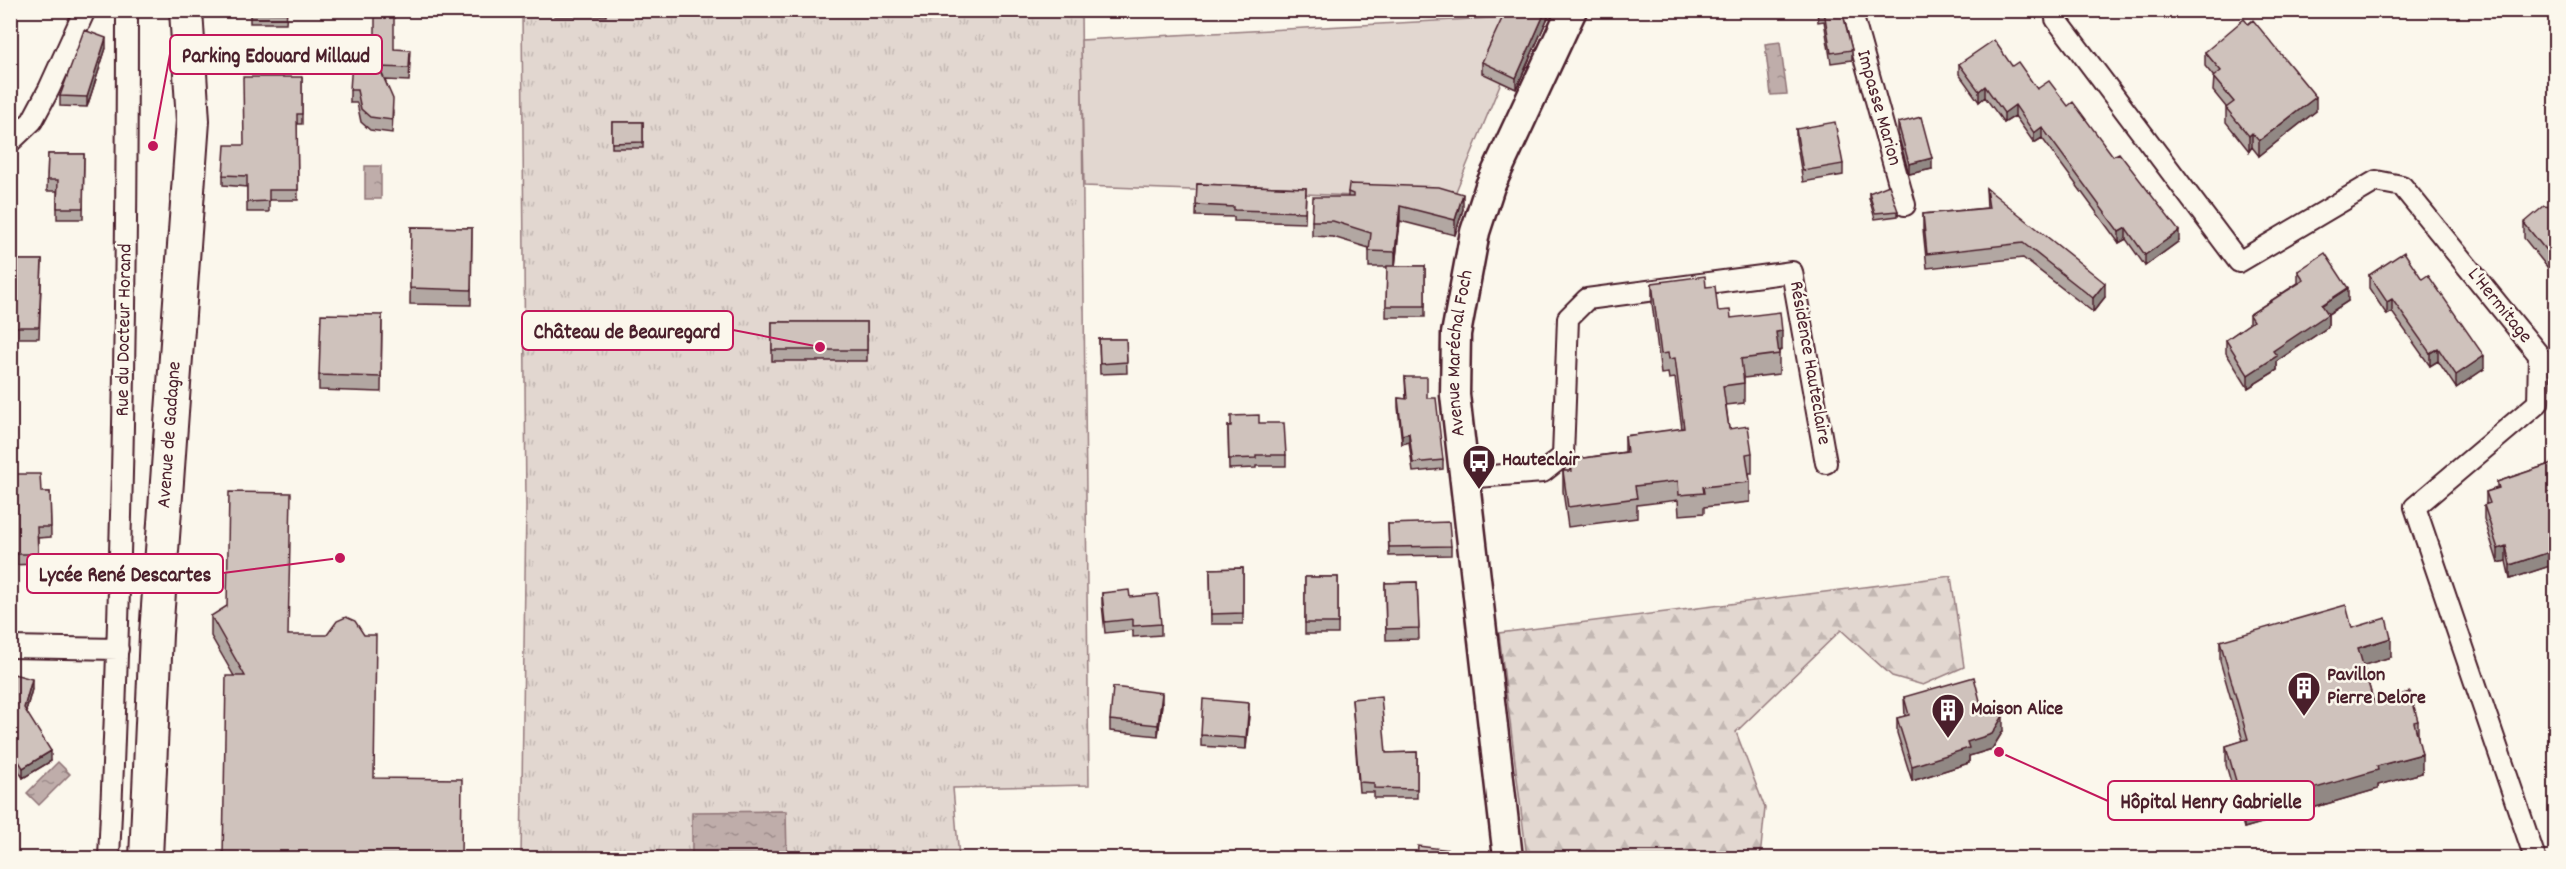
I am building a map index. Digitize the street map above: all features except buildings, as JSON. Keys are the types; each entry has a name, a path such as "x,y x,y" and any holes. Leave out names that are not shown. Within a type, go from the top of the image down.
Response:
{"main road":[{"name":"Avenue de Gadagne","path":"146,858 156,634 193,121 186,10"},
{"name":"Avenue Maréchal Foch","path":"1508,858 1455,395 1456,334 1475,232 1490,186 1572,10"}],"street":[{"path":"10,142 32,121 85,10"},
{"name":"Rue du Docteur Horand","path":"109,858 118,649 127,236 127,10"},
{"name":"Impasse Marion","path":"1851,10 1905,205"},
{"name":"L'Hermitage","path":"2056,19 2239,262 2376,181 2402,186 2539,355 2538,403 2415,507 2535,858"},
{"name":"Résidence Hauteclaire","path":"1464,478 1543,472 1563,456 1568,318 1587,298 1792,272 1826,463"},
{"path":"10,647 118,649"}],"green space":[{"path":"522,11 1081,11 1089,785 953,788 959,858 521,858 526,507"},
{"path":"1549,15 1516,89 1501,82 1452,201 1084,186 1081,40"},
{"path":"1951,576 1964,667 1923,685 1892,676 1841,630 1736,732 1765,808 1760,858 1527,858 1499,633"}],"water":[{"path":"1780,42 1787,94 1771,95 1765,44"},
{"path":"365,166 381,166 381,199 365,199"},
{"path":"54,553 70,554 69,583 53,583"},
{"path":"58,762 70,774 39,805 27,793"},
{"path":"786,811 787,858 692,858 692,812"}],"place":[{"name":"Parking Edouard Millaud","path":"153,146"},
{"name":"Château de Beauregard","path":"820,347"},
{"name":"Hauteclair","path":"1479,490"},
{"name":"Lycée René Descartes","path":"340,558"},
{"name":"Pavillon Pierre Delore","path":"2304,717"},
{"name":"Maison Alice","path":"1948,739"},
{"name":"Hôpital Henry Gabrielle","path":"1999,752"}]}
